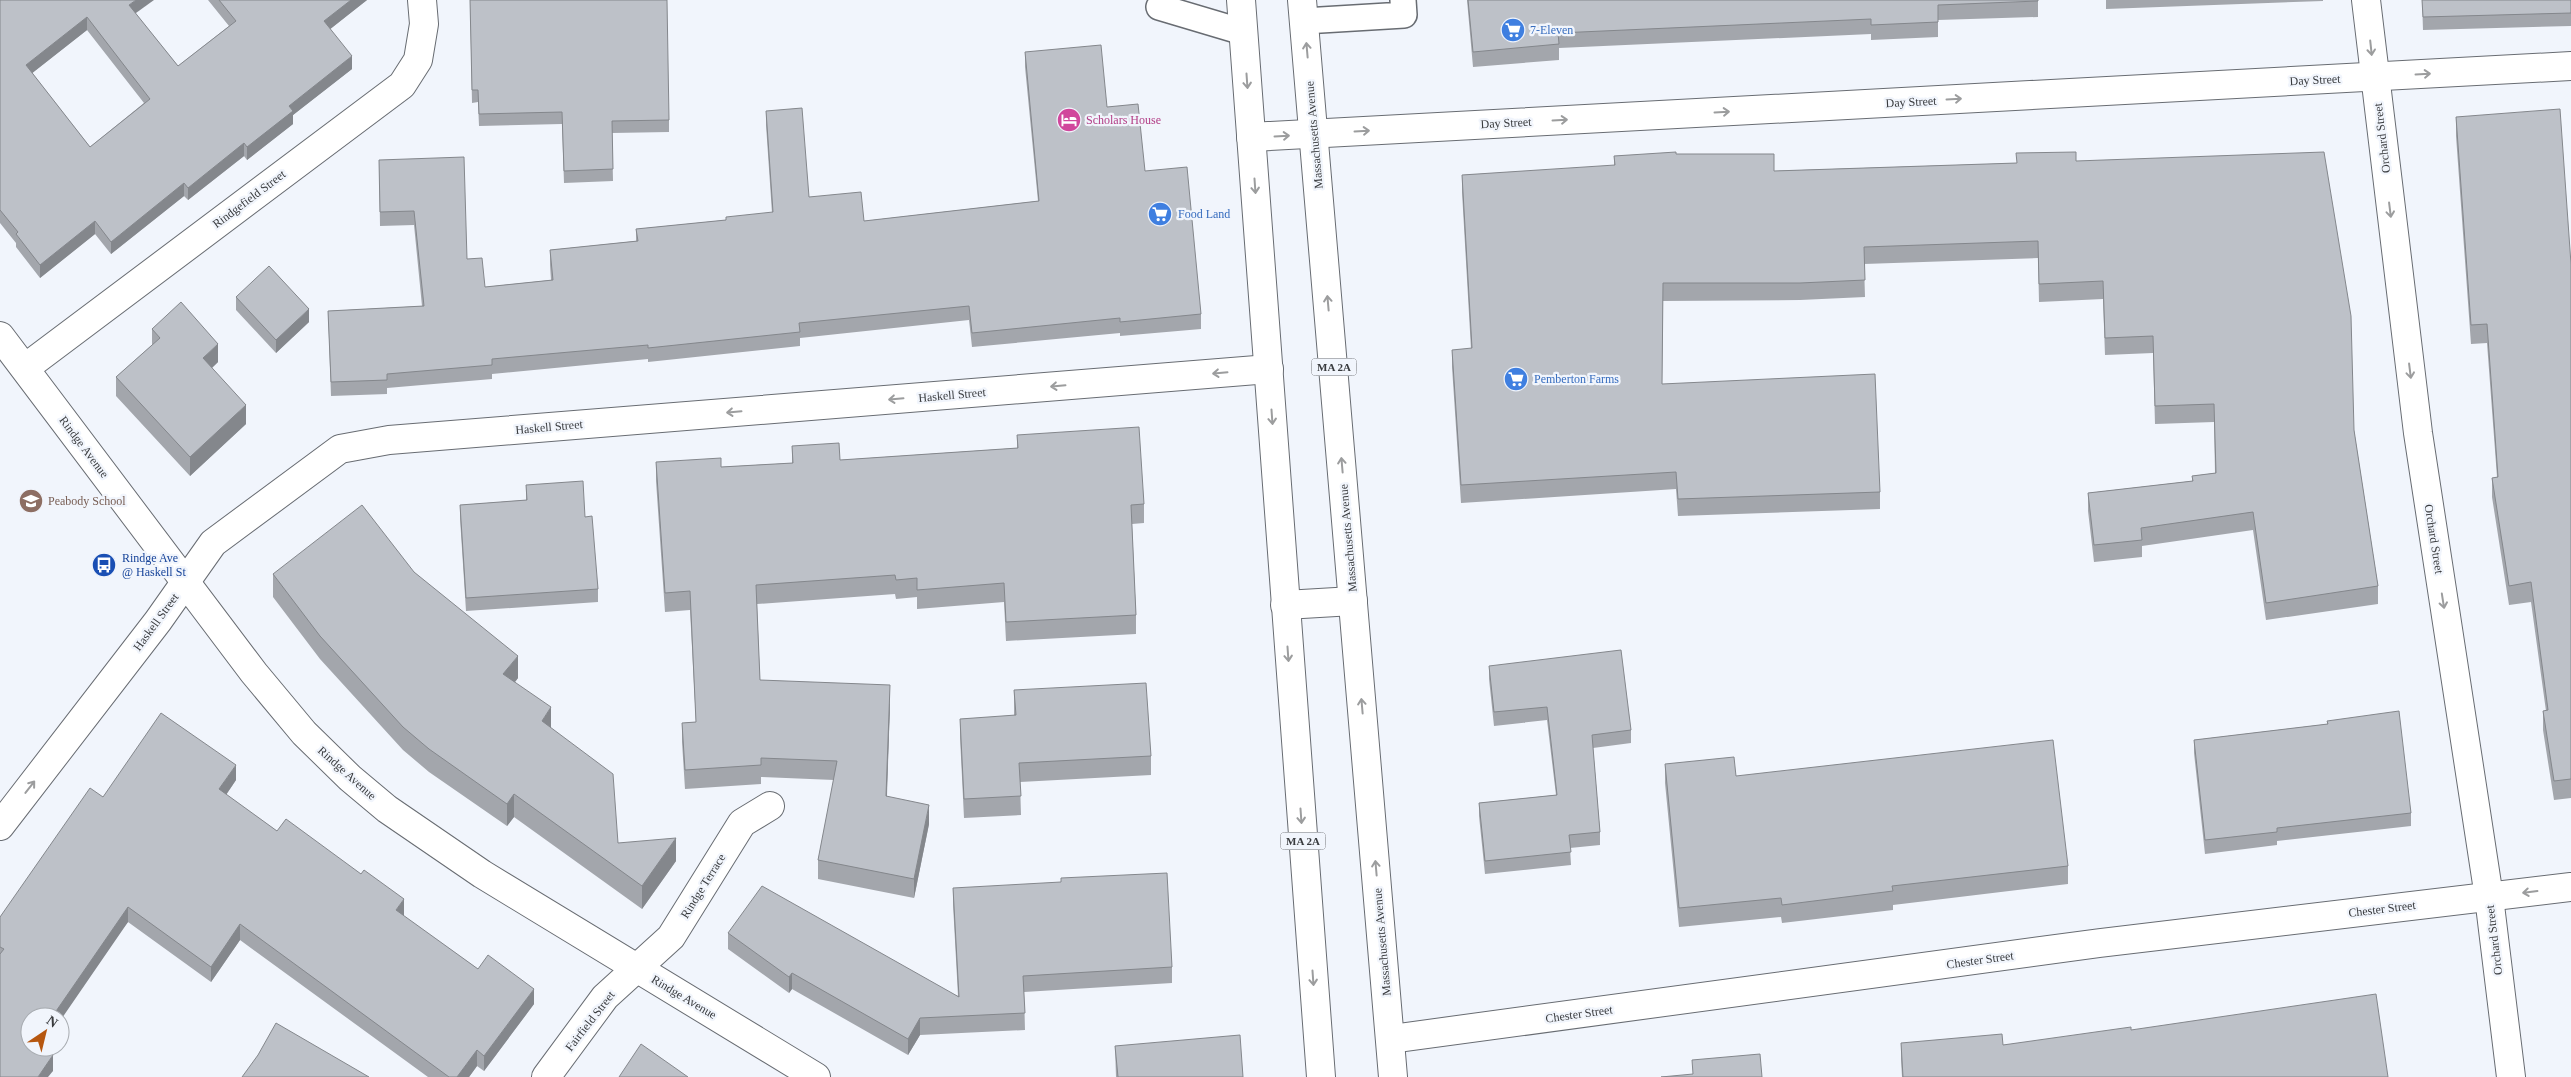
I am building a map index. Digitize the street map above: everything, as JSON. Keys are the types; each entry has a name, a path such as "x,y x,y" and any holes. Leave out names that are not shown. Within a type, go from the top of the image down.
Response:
{"street":[{"name":"Rindgefield Street","path":"24,368 402,86 418,60 424,24 422,0"},
{"name":"MA 2A","path":"1241,0 1320,1077"},
{"name":"Orchard Street","path":"2366,0 2418,433 2489,897 2510,1077"},
{"name":"Massachusetts Avenue","path":"1303,10 1394,1077"},
{"name":"Day Street","path":"1251,137 2571,66"},
{"name":"Rindge Avenue","path":"0,336 185,582 304,733 350,778 387,809 482,874 816,1077"},
{"name":"Haskell Street","path":"0,826 213,543 340,449 389,440 1269,369"},
{"path":"1285,605 1353,601"},
{"name":"Rindge Terrace","path":"638,968 671,938 742,822 770,806"},
{"name":"Chester Street","path":"1390,1039 2100,943 2571,887"},
{"name":"Fairfield Street","path":"546,1077 605,997 638,968"}],"lane":[{"path":"1303,10 1404,15 1403,0"},
{"path":"1159,7 1243,32"}],"building":[{"path":"0,0 136,0 129,5 178,66 236,21 219,0 351,0 324,21 352,56 289,106 293,111 247,147 244,143 188,188 184,183 111,242 95,221 40,265 16,234 18,232 0,210","holes":["87,17 150,99 90,147 26,65"]},
{"path":"470,0 667,0 669,120 612,121 613,169 564,171 562,112 479,114 478,90 472,90"},
{"path":"1468,0 2038,1 1938,5 1938,22 1871,25 1871,19 1558,33 1559,44 1473,52"},
{"path":"2422,0 2571,0 2571,13 2423,17"},
{"path":"1101,45 1107,107 1138,104 1145,171 1187,167 1201,314 1120,322 1120,318 972,333 969,306 799,323 800,332 648,348 648,345 492,359 492,365 387,374 387,380 331,382 328,311 424,306 414,211 380,212 379,160 464,157 467,259 482,258 485,287 553,280 550,250 638,241 636,229 726,220 726,217 773,212 766,111 802,108 809,197 861,192 864,221 1039,201 1025,52"},
{"path":"2560,109 2571,264 2571,779 2554,781 2543,711 2548,710 2531,582 2509,586 2492,478 2498,477 2487,324 2471,325 2456,117"},
{"path":"1676,152 1676,154 1774,154 1774,171 2017,163 2016,153 2076,152 2076,161 2324,152 2351,316 2354,430 2378,586 2266,603 2253,512 2141,528 2142,540 2094,545 2088,493 2193,481 2192,476 2216,473 2214,404 2155,406 2153,336 2105,338 2103,281 2039,284 2038,241 1864,247 1865,280 1800,283 1663,283 1662,384 1875,374 1880,492 1678,499 1676,472 1461,485 1452,350 1472,348 1462,175 1615,165 1614,156"},
{"path":"269,266 309,309 276,340 236,297"},
{"path":"181,302 218,344 203,358 246,405 190,457 116,377 160,338 152,329"},
{"path":"1139,427 1144,504 1131,505 1136,615 1006,622 1004,583 917,590 917,578 896,580 895,575 756,585 760,680 890,685 886,796 929,805 914,879 818,860 837,761 761,758 761,765 685,770 682,723 696,722 690,591 665,593 656,462 721,458 721,467 793,463 792,446 839,443 840,460 1018,448 1017,435"},
{"path":"583,481 585,517 592,516 598,589 466,598 460,505 527,500 526,485"},
{"path":"362,505 414,572 518,656 503,674 551,707 542,721 613,774 618,843 676,838 642,886 514,794 507,804 429,749 403,727 320,636 273,574"},
{"path":"1621,650 1631,730 1592,735 1600,832 1569,835 1571,852 1485,861 1479,803 1557,795 1547,707 1494,712 1489,666"},
{"path":"1146,683 1151,756 1019,763 1021,796 964,799 960,719 1016,715 1014,690"},
{"path":"2399,711 2411,813 2277,828 2277,832 2205,840 2194,740 2328,724 2327,721"},
{"path":"161,713 236,765 219,789 277,831 286,819 361,874 364,870 404,899 396,910 478,969 488,955 534,989 484,1056 477,1050 457,1077 449,1077 240,924 211,967 128,907 59,1007 20,1007 20,1057 52,1057 38,1077 0,1077 0,954 4,949 0,947 0,917 90,788 103,797"},
{"path":"2053,740 2068,866 1892,886 1893,891 1782,905 1781,898 1679,908 1665,764 1734,757 1736,776"},
{"path":"1167,873 1172,967 1023,976 1025,1013 920,1018 908,1039 792,973 789,977 728,933 762,886 959,997 953,888 1061,882 1061,878"},
{"path":"2376,994 2388,1077 1903,1077 1901,1043 2002,1034 2003,1045 2131,1027 2131,1030"},
{"path":"276,1023 369,1077 242,1077 258,1055"},
{"path":"1240,1035 1243,1077 1118,1077 1115,1046"},
{"path":"641,1044 688,1077 619,1077"},
{"path":"1760,1054 1762,1077 1661,1077 1693,1074 1692,1060"}],"place":[{"name":"7-Eleven","path":"1513,30"},
{"name":"Scholars House","path":"1069,120"},
{"name":"Food Land","path":"1160,214"},
{"name":"Pemberton Farms","path":"1516,379"},
{"name":"Peabody School","path":"31,501"},
{"name":"Rindge Ave @ Haskell St","path":"104,565"}]}
